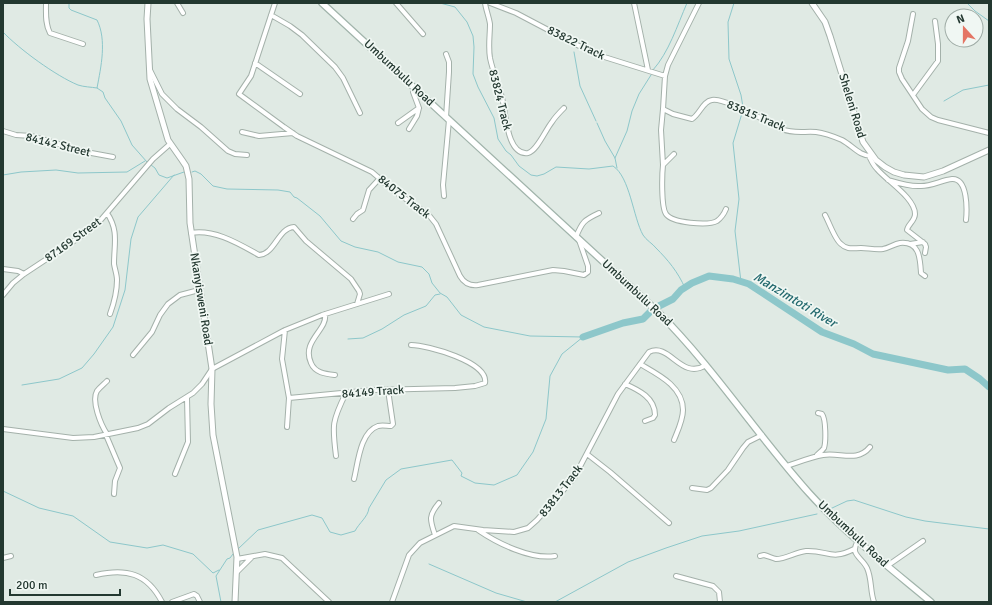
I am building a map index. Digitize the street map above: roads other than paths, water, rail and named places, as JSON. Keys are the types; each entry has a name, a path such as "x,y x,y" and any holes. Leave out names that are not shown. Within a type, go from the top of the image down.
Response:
{"main road":[{"name":"Umbumbulu Road","path":"322,3 658,312 685,340 706,365 808,492 858,541 931,602"}],"street":[{"path":"46,3 47,26 50,33 83,44"},
{"name":"Nkanyisweni Road","path":"148,3 147,19 149,69 152,88 170,144 182,160 188,174 191,233 212,369 211,404 213,435 237,559 235,602"},
{"path":"178,3 183,13"},
{"path":"275,3 255,63 300,94"},
{"path":"396,3 424,34"},
{"name":"83824 Track","path":"486,3 490,24 490,60 503,102 508,132 513,143 521,152 531,152 540,141 550,124 564,108"},
{"name":"83822 Track","path":"490,3 516,13 585,49 610,60 665,76"},
{"path":"634,3 648,70"},
{"path":"699,3 671,57 665,76 661,130 663,207 664,212 668,217 679,221 712,223 721,218 726,209"},
{"name":"Sheleni Road","path":"812,3 824,22 830,36 863,142 870,156 894,172 914,177 924,177 943,171 989,150"},
{"path":"913,14 908,41 900,62 899,72 902,79 922,108 931,117 989,133"},
{"path":"271,15 302,35 335,67 343,78 360,113"},
{"path":"913,95 935,66 939,58 935,21"},
{"path":"444,196 443,185 449,72 446,54"},
{"name":"84075 Track","path":"255,63 249,80 239,94 293,133 332,154 369,170 394,191 432,218 460,276 471,285 478,285 553,270 584,275 588,272 588,266 577,238"},
{"path":"149,69 162,94 177,110 201,127 228,151 235,154 247,155"},
{"path":"409,128 417,116 419,108 413,90 414,88"},
{"name":"83815 Track","path":"663,109 673,114 692,118 699,113 707,102 715,99 757,115 785,130 816,132 842,140 862,154 870,156"},
{"path":"398,123 419,108"},
{"name":"84142 Street","path":"3,132 31,136 86,152 112,157"},
{"path":"242,132 260,136 293,133"},
{"name":"87169 Street","path":"3,294 24,274 86,233 99,222 150,162 170,144"},
{"path":"663,164 674,154"},
{"path":"870,156 876,169 904,194 912,204 915,215 907,229 908,232 922,242 926,247 925,253"},
{"path":"353,219 363,210 370,190 380,178"},
{"path":"887,180 919,187 952,179 956,180 964,191 966,199 966,220"},
{"path":"108,213 115,232 114,264 117,279 110,314"},
{"path":"577,238 580,226 584,220 598,213"},
{"path":"825,215 838,241 843,246 853,249 885,249 899,243 910,244 922,242"},
{"path":"191,233 201,232 212,234 238,244 259,255 268,252 285,231 294,227 306,241 351,279 360,294 357,304"},
{"path":"910,244 919,254 921,271 925,276"},
{"path":"3,269 18,271 24,274"},
{"path":"133,355 152,332 160,314 168,304 180,295 199,290"},
{"path":"3,429 73,438 106,434 143,426 173,405 187,398 198,389 212,369 285,330 325,314 389,294"},
{"path":"325,314 325,320 309,348 308,355 314,368 323,373 335,375"},
{"path":"285,330 282,359 289,398 287,427"},
{"name":"84149 Track","path":"289,398 388,390 455,388 475,386 484,383 484,374 472,364 435,348 411,345"},
{"name":"83813 Track","path":"392,602 412,550 420,543 454,526 477,530 514,532 528,528 537,520 568,486 578,471 588,454 608,412 625,384 649,352 657,350 691,369 699,369 706,365"},
{"path":"640,364 667,382 674,388 680,397 683,412 674,440"},
{"path":"107,381 98,390 96,397 102,425 120,468 115,481 114,494"},
{"path":"625,384 639,391 652,403 655,415 653,418 645,421"},
{"path":"354,479 362,444 366,436 376,427 393,424 388,390"},
{"path":"336,456 333,425 338,409 346,393"},
{"path":"174,474 188,442 187,398"},
{"path":"815,457 823,449 824,444 825,419 822,414 818,413"},
{"path":"692,488 705,490 711,488 728,470 743,448 754,438 762,435"},
{"path":"787,466 828,454 856,456 865,453 870,447"},
{"path":"588,454 669,523"},
{"path":"435,535 430,516 439,503"},
{"path":"477,530 495,541 511,547 542,557 555,556"},
{"path":"760,556 764,555 779,558 806,551 838,555 845,554 854,549 858,541"},
{"path":"887,566 923,542"},
{"path":"854,549 866,565 870,576 874,602"},
{"path":"237,559 266,554 282,558 329,602"},
{"path":"3,558 11,556"},
{"path":"237,572 252,556"},
{"path":"96,575 107,572 123,572 137,575 152,587 162,602"},
{"path":"676,576 713,586 719,592 720,602"},
{"path":"172,602 194,594 200,602"}],"waterway":[{"path":"69,3 69,8 71,10 97,20 102,36 102,54 97,88 103,92 105,98 121,121 132,145 147,162"},
{"path":"440,3 455,7 467,22 473,36 473,74 494,118 498,139 506,151 519,166 531,175 537,176 556,167 589,169 613,166 619,171 627,188 643,235 669,262 676,271 685,288"},
{"path":"653,70 664,55 687,3"},
{"path":"734,3 728,22 729,59 741,95 743,107"},
{"path":"967,3 989,21"},
{"path":"3,32 28,54 69,81 85,87 97,88"},
{"path":"574,52 580,86 596,121"},
{"path":"615,158 627,131 632,111 639,94 651,75"},
{"path":"944,101 963,90 989,85"},
{"path":"741,282 735,231 739,199 733,143 743,110"},
{"path":"597,123 615,158 617,168"},
{"path":"3,175 21,172 56,170 78,173 127,172 145,161"},
{"path":"151,165 155,168 159,175 167,178 184,172"},
{"path":"192,172 195,171 201,174 213,186 227,189 278,190 290,192 294,197 320,216 341,241 355,247 378,252 398,262 422,267 429,274 432,283 440,293 447,297 461,315 484,327 530,336 583,337"},
{"path":"22,385 59,379 82,368 94,354 113,327 125,290 131,239 138,217 174,175"},
{"name":"Manzimtoti River","path":"659,306 673,299 681,290 692,283 709,276 733,279 749,284 822,332 854,344 873,354 948,370 965,369 989,387"},
{"path":"348,339 363,338 382,329 404,315 426,306 435,295 440,294"},
{"path":"583,337 623,323 643,319 650,312"},
{"path":"238,549 258,530 312,515 322,518 330,532 341,535 355,531 367,514 386,480 401,469 452,460 462,473 461,476 475,483 494,485 517,475 533,452 546,419 550,376 562,354 583,337"},
{"path":"3,491 39,508 73,516 110,542 147,548 163,545 193,554 213,573 219,570"},
{"path":"830,509 847,501 854,500 906,517 925,521 989,529"},
{"path":"555,602 628,562 666,548 702,536 739,531 817,514"},
{"path":"221,602 216,576 227,559 233,554"},
{"path":"429,564 496,593 527,602"}]}
